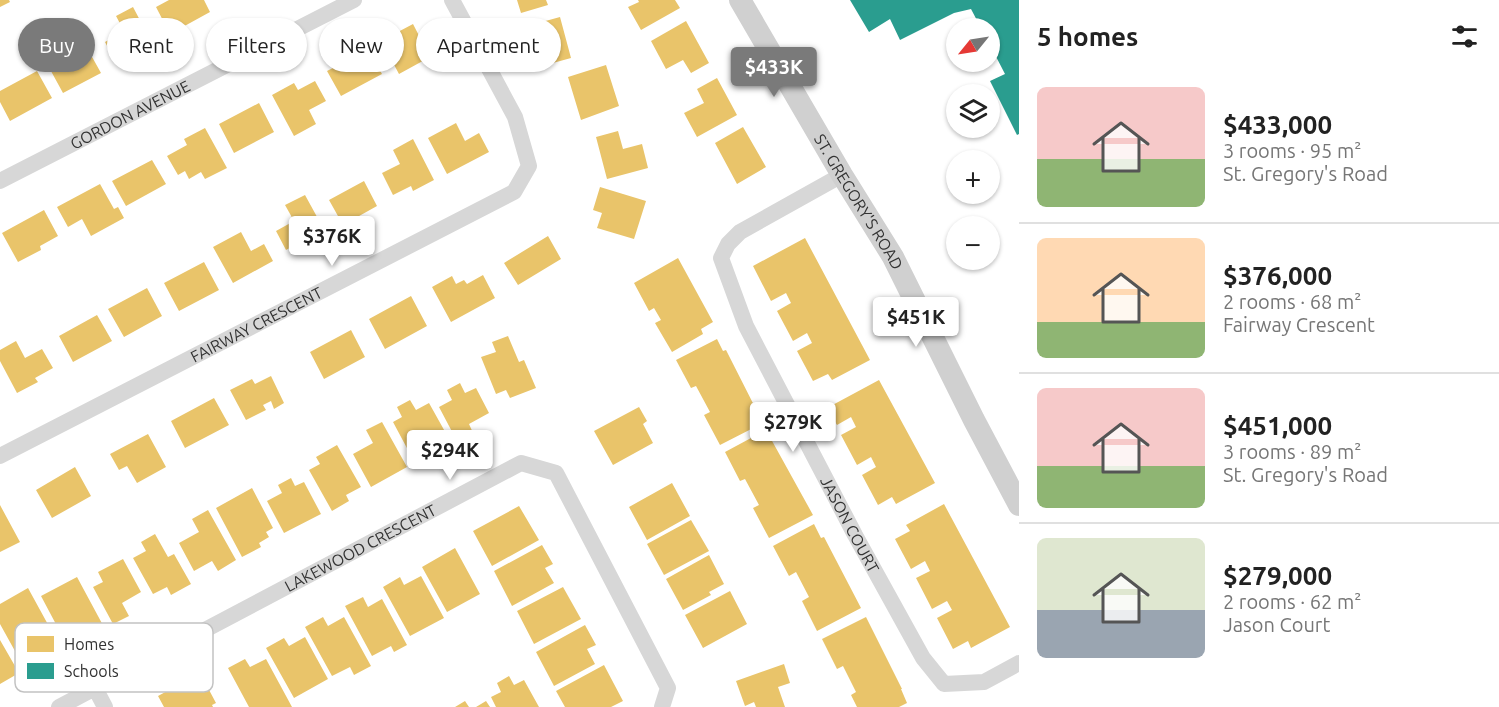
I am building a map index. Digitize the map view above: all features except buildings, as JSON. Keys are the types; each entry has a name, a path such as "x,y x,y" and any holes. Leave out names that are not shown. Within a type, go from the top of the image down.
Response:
{"street":[{"name":"GORDON AVENUE","path":"0,181 354,0"},
{"name":"FAIRWAY CRESCENT","path":"0,456 514,192 529,166 515,117 452,0"},
{"name":"ST. GREGORY'S ROAD","path":"741,0 842,175 893,257 1019,505"},
{"name":"JASON COURT","path":"842,175 740,232 728,244 721,258 746,326 923,658 944,684 984,682 1019,663"},
{"name":"LAKEWOOD CRESCENT","path":"213,626 521,463 556,473 668,688 662,707"},
{"name":"LAKEWOOD CRESCENT","path":"59,707 87,692"},
{"path":"97,692 105,707"}]}
